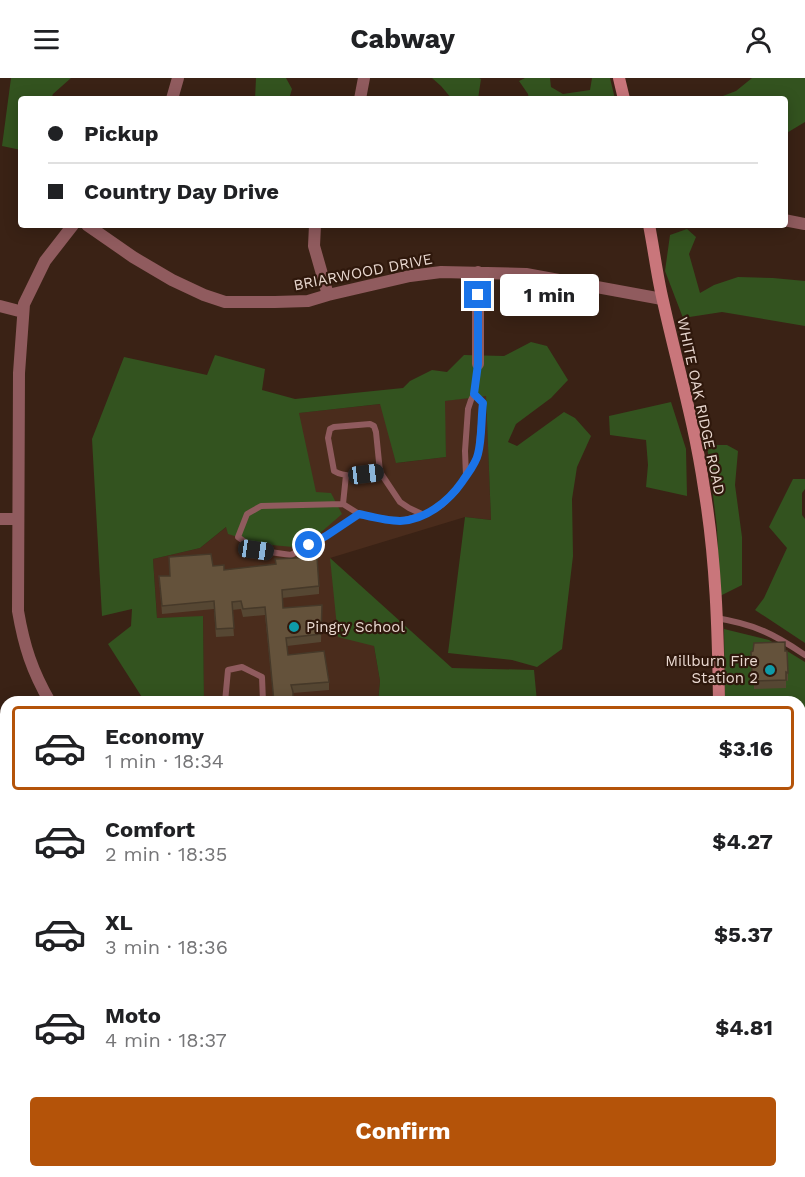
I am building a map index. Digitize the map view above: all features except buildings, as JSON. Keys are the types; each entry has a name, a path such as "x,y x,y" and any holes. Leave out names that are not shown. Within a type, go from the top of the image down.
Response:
{"street":[{"path":"173,96 178,78"},
{"path":"361,96 364,78"},
{"path":"619,78 623,96"},
{"path":"788,221 805,224"},
{"path":"46,696 30,661 18,611 19,373 24,304 45,261 72,228"},
{"name":"BRIARWOOD DRIVE","path":"91,228 172,280 225,302 308,301 410,276 441,272 526,274 662,299"},
{"path":"315,228 314,246 328,295"},
{"name":"WHITE OAK RIDGE ROAD","path":"651,228 662,299 698,448 705,490 713,563 719,696"},
{"path":"478,272 478,364"},
{"path":"0,306 23,312"},
{"path":"0,519 18,519"}],"lane":[{"path":"466,476 468,410 474,394 478,364"},
{"path":"359,514 326,536 291,555 256,550 238,537 247,514 261,506 343,504 359,514 401,521 424,515 442,505 455,492 478,456 483,403 474,394"},
{"path":"380,472 340,475 334,471 328,438 330,429 370,424 374,426 380,472 400,502 424,515"},
{"path":"343,504 346,475"},
{"path":"716,618 751,626 776,636 805,655"},
{"path":"226,696 228,670 242,667 262,677 262,696"}],"shaded area":[{"path":"486,395 491,520 465,517 330,558 374,646 380,681 379,696 204,696 203,617 157,618 153,559 200,548 230,524 298,413 381,404 397,463 446,457 444,401"}],"green space":[{"path":"11,78 71,78 52,96 18,96 18,149 2,146"},
{"path":"256,78 286,78 292,89 290,96 255,96"},
{"path":"432,78 481,79 478,96 449,96"},
{"path":"525,78 550,78 551,87 563,94 590,90 592,78 610,78 614,96 528,96 519,81"},
{"path":"752,78 805,78 805,122 788,132 788,96 723,96 736,91"},
{"path":"687,229 696,237 689,254 700,293 714,285 738,277 805,281 805,326 722,312 683,318 665,271 670,235"},
{"path":"531,342 547,346 568,380 551,398 516,424 508,442 517,446 564,412 575,418 591,436 577,467 572,499 573,556 562,649 537,667 512,660 448,653 465,517 491,520 486,396 445,401 446,457 396,463 380,404 299,413 316,492 331,493 342,514 319,534 293,547 261,544 228,534 226,527 200,548 153,559 157,618 203,616 204,696 141,696 108,644 131,626 132,609 102,616 92,439 124,357 207,375 215,355 265,369 262,390 295,399 403,388 410,381 432,370 447,372 464,355 504,356"},
{"path":"671,402 686,449 687,496 646,487 648,465 646,440 610,435 609,416"},
{"path":"707,445 727,445 738,451 735,485 742,537 742,585 720,596 717,528"},
{"path":"793,479 805,479 805,489 802,493 802,515 805,519 805,643 755,610 764,598 787,548 769,527"},
{"path":"330,558 452,668 534,670 536,696 379,696 380,681 374,646 338,637"},
{"path":"724,629 769,640 805,662 805,696 725,696"}],"place":[{"name":"Pingry School","path":"294,627"},
{"name":"Millburn Fire Station 2","path":"770,670"}],"route":[{"path":"309,545 359,514 401,521 424,515 442,505 466,476 478,456 483,403 474,394 478,364 478,295"}]}
